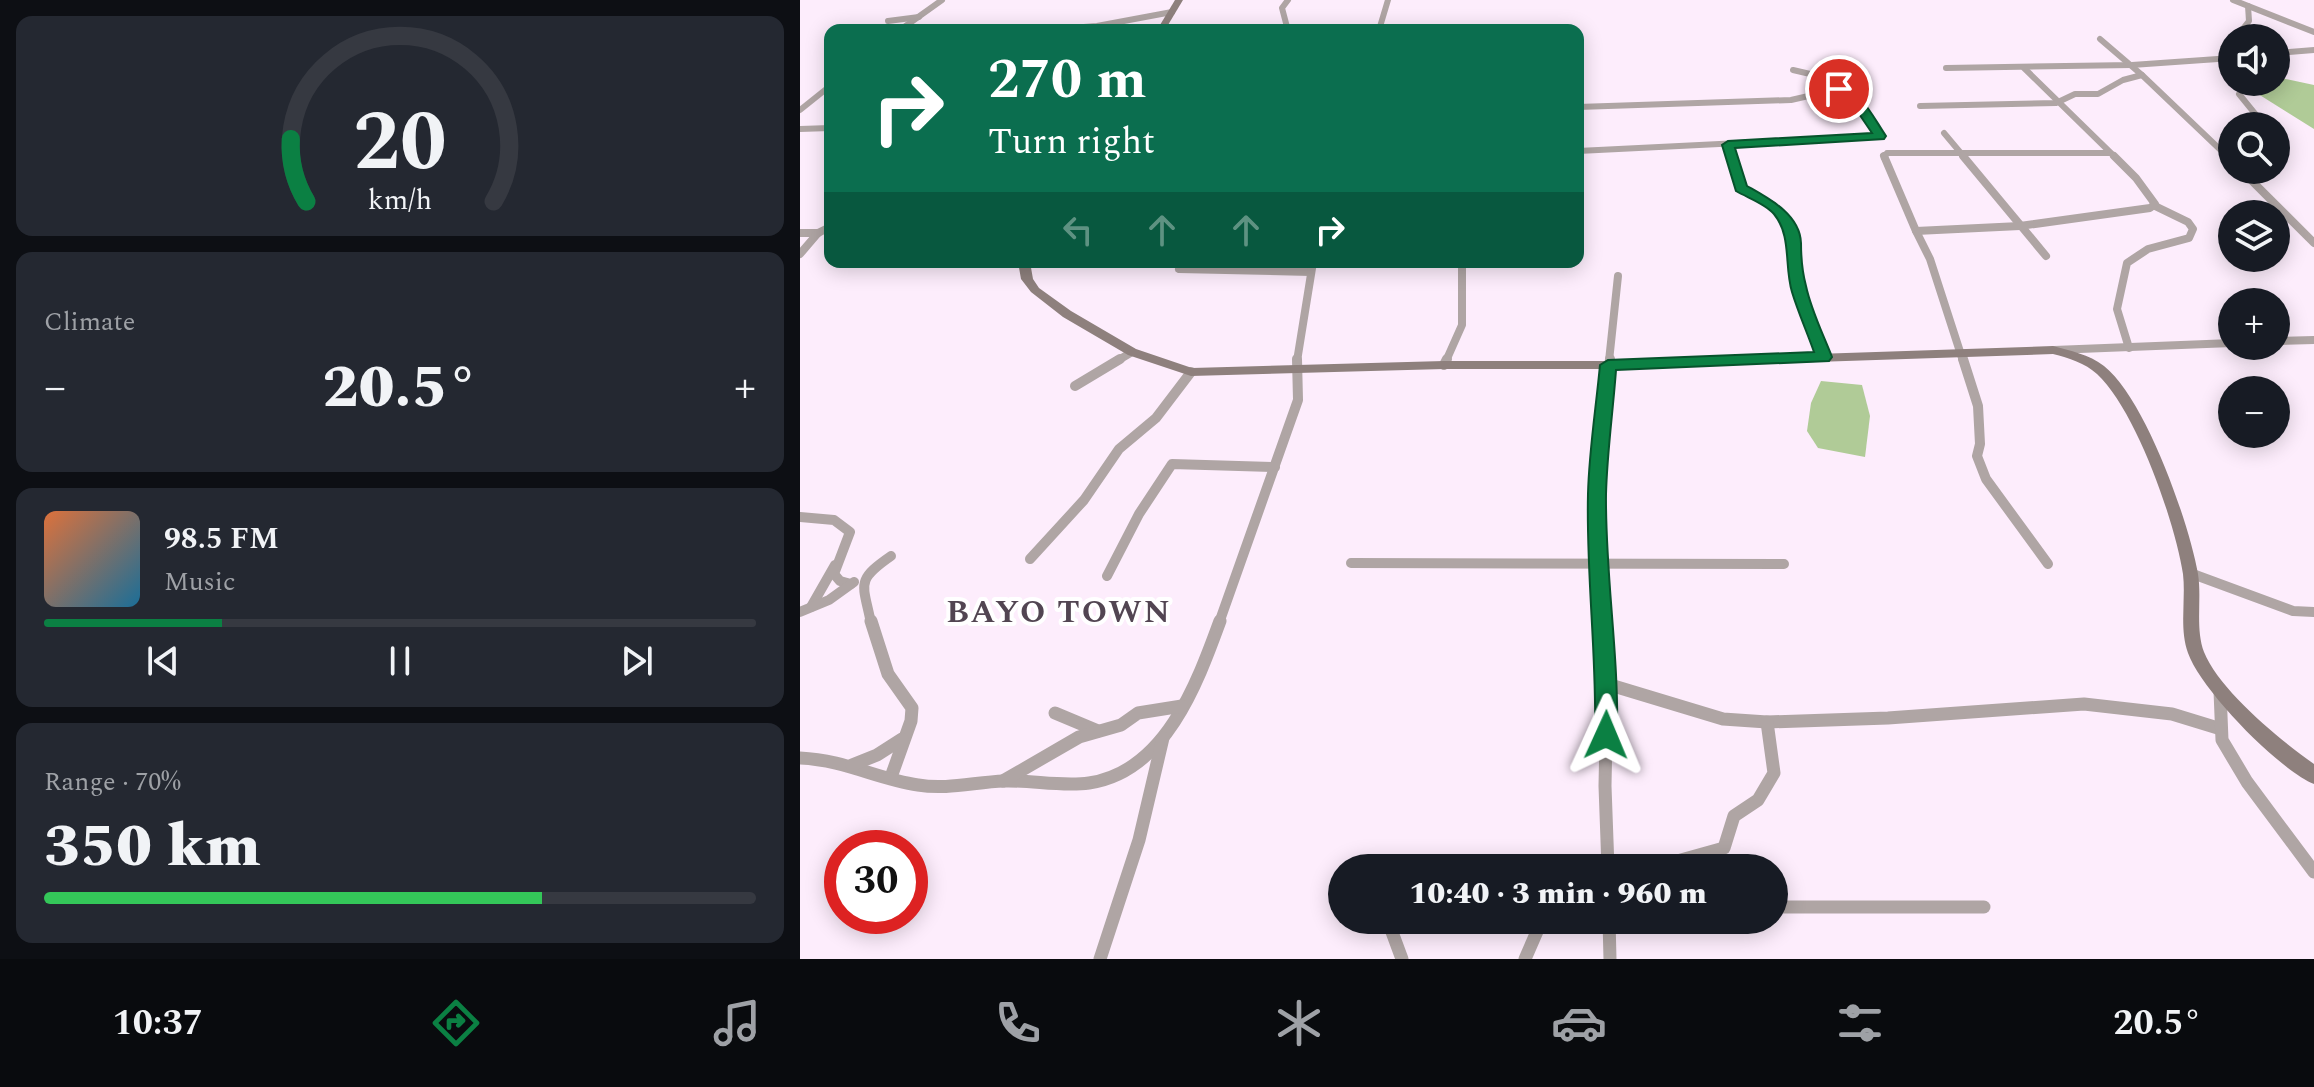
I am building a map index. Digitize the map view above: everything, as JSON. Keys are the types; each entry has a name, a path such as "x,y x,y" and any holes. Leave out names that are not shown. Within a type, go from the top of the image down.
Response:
{"main road":[{"path":"1165,24 1179,0"},
{"path":"1025,268 1027,279 1035,290 1067,314 1132,352 1191,372 1444,365 1608,365 2053,350 2079,357 2101,370 2115,384 2165,491 2190,573 2196,655 2220,691 2314,775"}],"street":[{"path":"909,24 942,0"},
{"path":"1286,24 1282,8 1288,0"},
{"path":"1381,24 1388,0"},
{"path":"2233,0 2314,32"},
{"path":"2247,24 2248,6"},
{"path":"1108,24 1172,12"},
{"path":"888,21 919,17"},
{"path":"2100,39 2132,65 2218,148"},
{"path":"2290,52 2314,50"},
{"path":"1946,68 2132,65 2218,59"},
{"path":"2024,68 2147,190 2155,206"},
{"path":"1584,150 1880,136 1855,99 1839,89 1836,80 1793,70"},
{"path":"1920,106 2056,103 2075,94 2098,94 2123,80 2142,75"},
{"path":"1584,107 1791,100 1839,89"},
{"path":"800,110 824,91"},
{"path":"2241,96 2256,112"},
{"path":"800,129 824,128"},
{"path":"1944,133 2046,256"},
{"path":"1728,145 1741,188 1778,209 1788,227 1794,241 1792,251 1799,290 1824,357"},
{"path":"2048,564 1986,479 1977,456 1980,444 1978,406 1962,352 1930,259 1883,155 2110,153"},
{"path":"2255,184 2314,243"},
{"path":"1916,231 2020,226 2155,206 2188,222 2193,229 2189,238 2148,249 2127,263 2117,309 2129,348"},
{"path":"800,254 824,230"},
{"path":"800,233 818,233"},
{"path":"1180,268 1268,268"},
{"path":"800,758 829,759 937,787 1003,781 1088,783 1123,774 1143,760 1164,736 1202,671 1298,400 1295,370 1312,268"},
{"path":"1444,365 1462,325 1462,268"},
{"path":"1608,854 1607,684 1602,652 1597,485 1618,276"},
{"path":"2290,341 2314,340"},
{"path":"2053,350 2218,344"},
{"path":"1075,386 1132,352"},
{"path":"1030,559 1084,500 1119,449 1156,418 1191,372"},
{"path":"1107,576 1139,514 1172,464 1275,467"},
{"path":"800,517 833,519 845,525 850,532 836,564 805,610"},
{"path":"805,610 829,600 891,556"},
{"path":"1351,563 1784,564"},
{"path":"836,564 834,574 840,581 851,584"},
{"path":"869,571 863,589 870,608 874,637 888,674 912,708 911,721 891,777"},
{"path":"2190,573 2293,611 2314,612"},
{"path":"1607,684 1723,719 1767,722 1888,718 2084,704 2172,714 2221,729"},
{"path":"2220,691 2222,740 2247,782 2314,872"},
{"path":"1003,781 1059,747 1121,725 1138,713 1182,706"},
{"path":"1055,713 1100,731"},
{"path":"1702,854 1724,848 1734,816 1758,800 1774,773 1767,722"},
{"path":"1100,959 1139,840 1164,736"},
{"path":"852,765 877,755 903,738"},
{"path":"1788,907 1984,907"},
{"path":"1393,934 1402,959"},
{"path":"1525,959 1536,934"},
{"path":"1609,934 1610,959"}],"green space":[{"path":"2290,80 2314,85 2314,129 2261,96 2290,96"},
{"path":"1821,381 1862,385 1870,416 1865,457 1818,448 1807,431 1811,403"}],"district":[{"name":"BAYO TOWN","path":"1059,612"}],"route":[{"path":"1606,735 1607,684 1602,652 1597,493 1608,365 1824,357 1799,290 1792,251 1794,241 1788,227 1778,209 1741,188 1728,145 1810,143 1880,136 1855,99 1839,89"}]}
